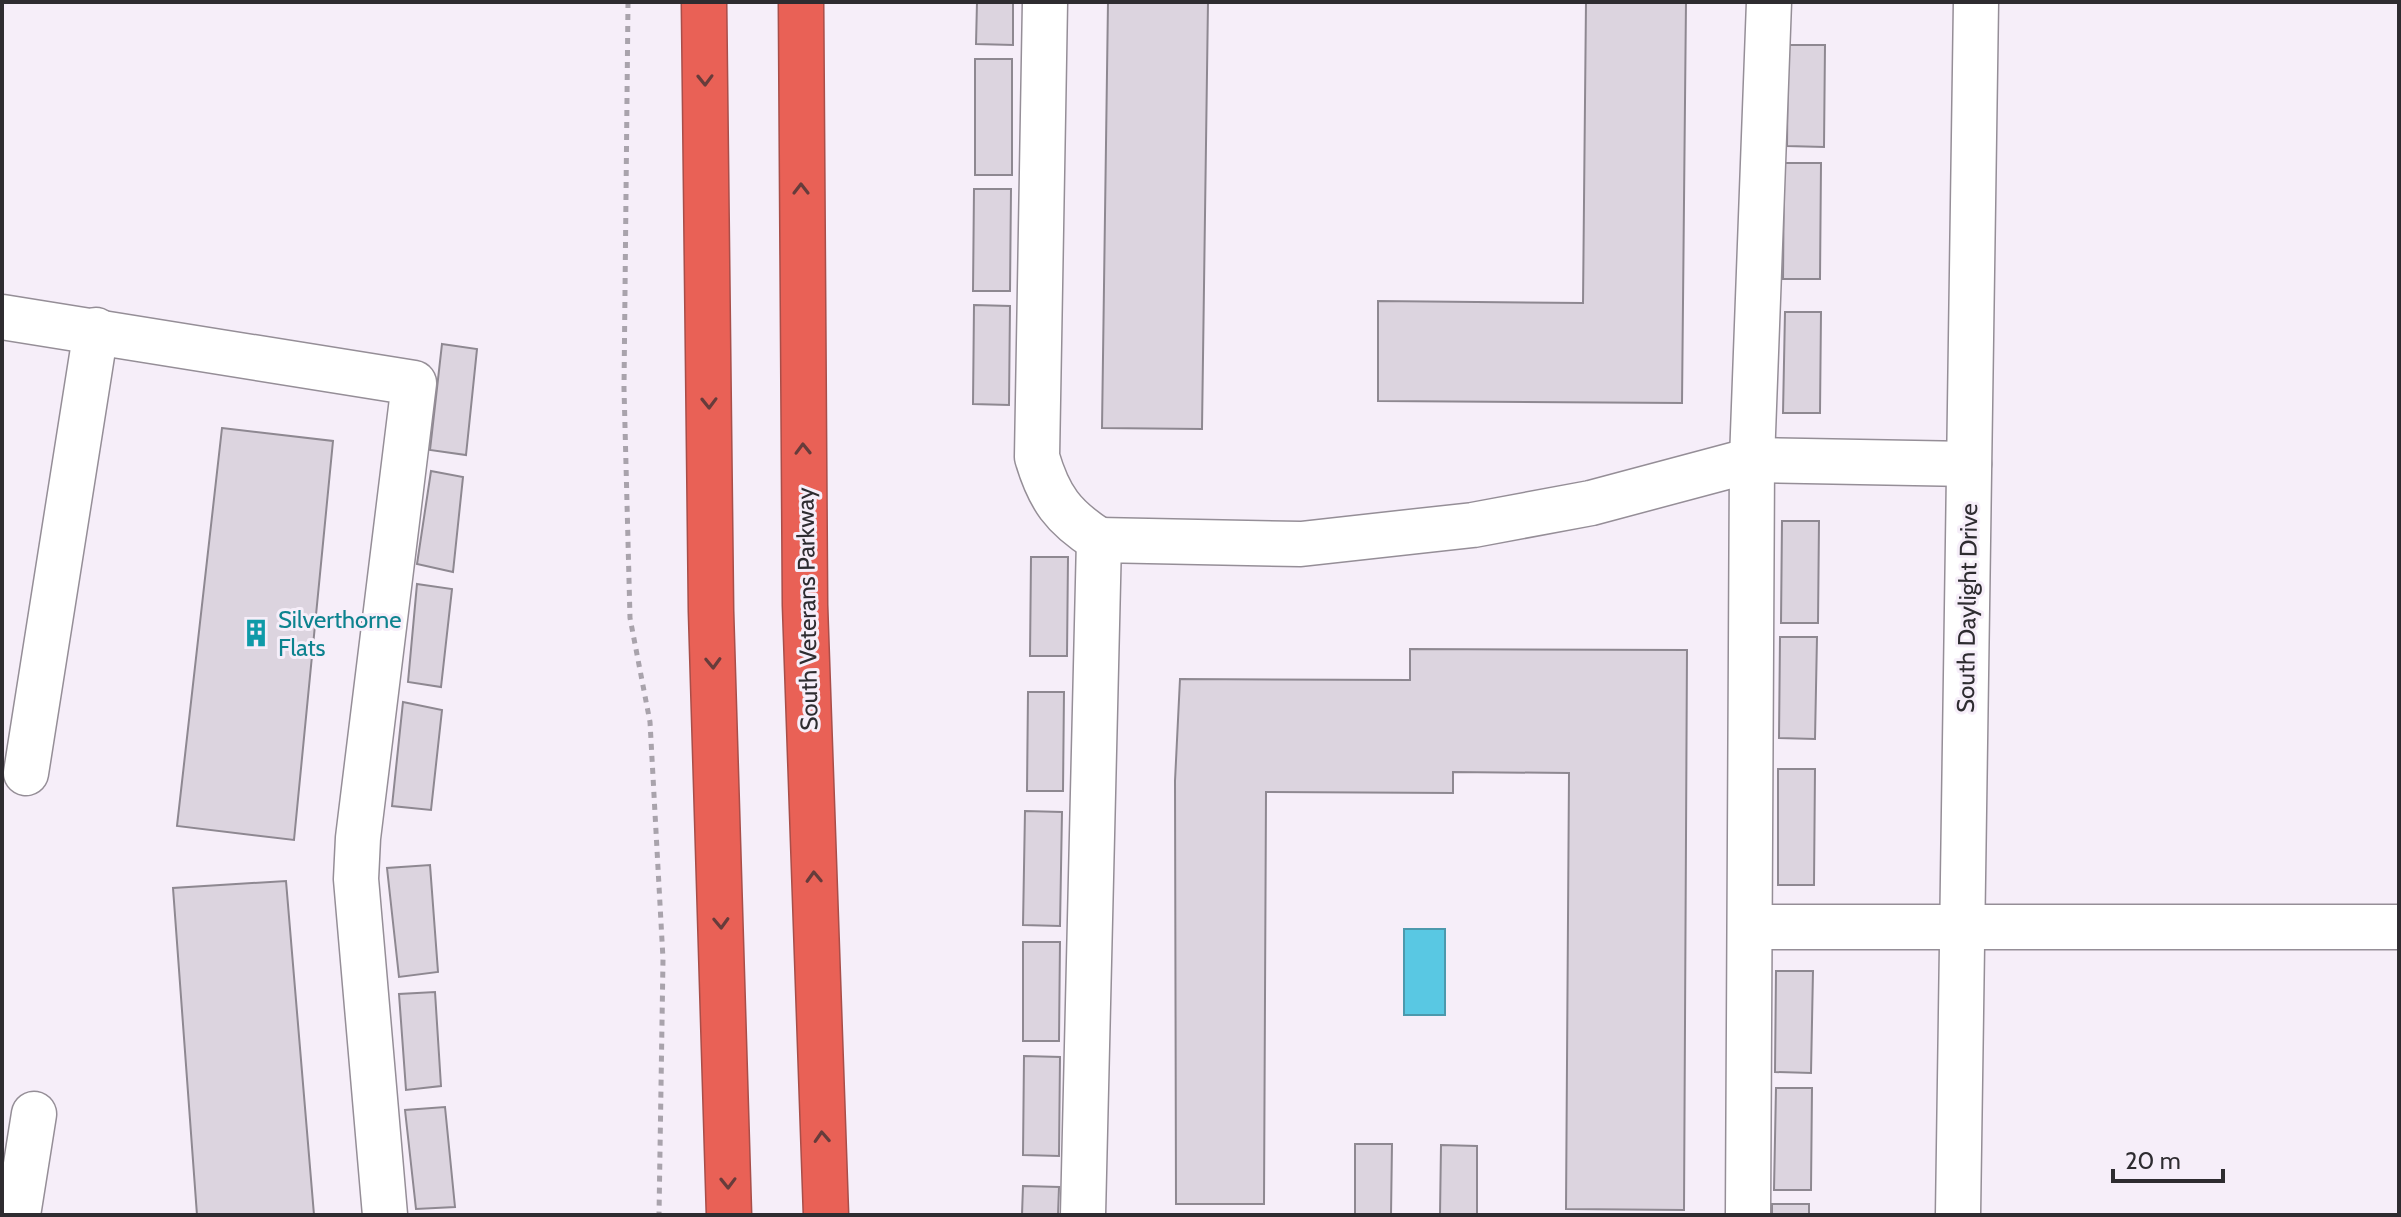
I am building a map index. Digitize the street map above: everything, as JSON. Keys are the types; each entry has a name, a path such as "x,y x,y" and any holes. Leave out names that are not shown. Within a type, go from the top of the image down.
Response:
{"highway":[{"path":"704,2 711,611 729,1215"},
{"name":"South Veterans Parkway","path":"801,2 805,605 826,1215"}],"street":[{"path":"1045,2 1037,457 1046,486 1070,521 1099,540 1301,544 1473,525 1591,503 1752,460 1969,464"},
{"path":"1748,1215 1752,460 1769,2"},
{"name":"South Daylight Drive","path":"1958,1215 1976,2"},
{"path":"2,317 414,383 358,838 356,879 385,1215"},
{"path":"26,773 96,330"},
{"path":"1083,1215 1099,540"},
{"path":"1750,927 2399,927"},
{"path":"18,1215 34,1114"}],"path":[{"path":"628,2 624,388 630,618 650,722 663,959 659,1215"}],"water":[{"path":"1404,929 1445,929 1445,1015 1404,1015"}],"building":[{"path":"977,2 1013,2 1013,45 976,44"},
{"path":"1108,2 1208,2 1202,429 1102,428"},
{"path":"1586,2 1686,2 1682,403 1378,401 1378,301 1583,303"},
{"path":"1788,45 1825,45 1824,147 1787,146"},
{"path":"975,59 1012,59 1012,175 975,175"},
{"path":"1784,163 1821,163 1820,279 1783,279"},
{"path":"974,189 1011,189 1010,291 973,291"},
{"path":"974,305 1010,306 1009,405 973,404"},
{"path":"1785,312 1821,312 1820,413 1783,413"},
{"path":"442,344 477,349 466,455 430,450"},
{"name":"Silverthorne Flats","path":"222,428 333,441 294,840 177,826"},
{"path":"431,471 463,477 453,572 417,564"},
{"path":"1782,521 1819,521 1818,623 1781,623"},
{"path":"1031,557 1068,557 1067,656 1030,656"},
{"path":"417,584 452,589 441,687 408,682"},
{"path":"1780,637 1817,637 1815,739 1779,738"},
{"path":"1410,649 1687,650 1684,1210 1566,1209 1569,773 1453,772 1453,793 1266,792 1264,1204 1176,1204 1175,781 1180,679 1410,680"},
{"path":"1028,692 1064,692 1063,791 1027,791"},
{"path":"403,702 442,710 431,810 392,806"},
{"path":"1778,769 1815,769 1814,885 1778,885"},
{"path":"1025,811 1062,812 1060,926 1023,925"},
{"path":"430,865 438,972 399,977 387,868"},
{"path":"286,881 314,1215 197,1215 173,888"},
{"path":"1023,942 1060,942 1059,1041 1023,1041"},
{"path":"1776,971 1813,971 1811,1073 1775,1072"},
{"path":"435,992 441,1086 406,1090 399,994"},
{"path":"1024,1056 1060,1057 1059,1156 1023,1155"},
{"path":"1776,1088 1812,1088 1811,1190 1774,1190"},
{"path":"445,1107 455,1207 416,1209 405,1110"},
{"path":"1355,1144 1392,1144 1391,1215 1355,1215"},
{"path":"1441,1145 1477,1146 1477,1215 1440,1215"},
{"path":"1023,1186 1059,1187 1058,1215 1022,1215"},
{"path":"1772,1204 1809,1204 1809,1215 1772,1215"}],"place":[{"name":"Silverthorne Flats","path":"256,633"}]}
